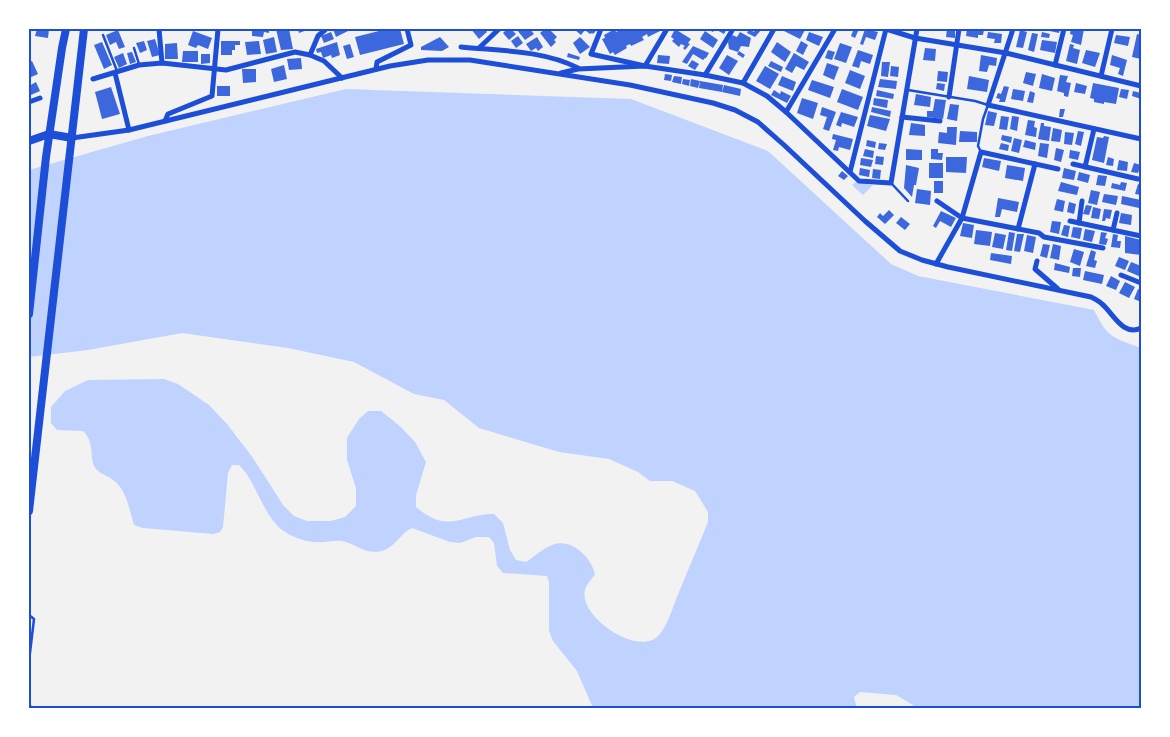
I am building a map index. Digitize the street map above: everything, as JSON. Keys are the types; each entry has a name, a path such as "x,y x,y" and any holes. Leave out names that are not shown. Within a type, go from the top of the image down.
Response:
{"main road":[{"path":"29,314 46,157 66,29"},
{"path":"29,511 84,29"},
{"path":"29,141 49,134 72,138"}],"street":[{"path":"158,29 162,63"},
{"path":"165,121 168,114 212,96 218,29"},
{"path":"310,54 318,36 326,29"},
{"path":"376,69 377,62 411,46 407,29"},
{"path":"479,48 499,29"},
{"path":"601,29 591,54 645,66 743,83 767,96 786,112 859,181 891,183 917,29"},
{"path":"645,66 667,29"},
{"path":"705,75 733,29"},
{"path":"743,83 774,29"},
{"path":"786,112 835,29"},
{"path":"850,172 886,29 915,38 1006,53 1141,86"},
{"path":"949,97 960,29"},
{"path":"1013,29 988,105 1141,139"},
{"path":"1055,66 1064,29"},
{"path":"1101,76 1112,29"},
{"path":"461,47 542,56 563,60 578,69"},
{"path":"93,79 139,65 162,63 226,70 295,52 310,54 324,61 342,78"},
{"path":"72,138 129,130 376,69 428,60 470,60 630,85 713,103 735,110 758,122 900,251 936,264 1091,297 1101,303 1123,326 1131,330 1141,328"},
{"path":"559,74 578,69 645,66"},
{"path":"116,73 129,130"},
{"path":"29,102 40,98"},
{"path":"902,117 940,121"},
{"path":"1086,167 1094,129"},
{"path":"936,264 962,218 981,152 1058,169"},
{"path":"1018,229 1035,164"},
{"path":"1072,164 1138,179"},
{"path":"937,201 962,218 1039,233 1044,237 1103,248"},
{"path":"1079,223 1082,201"},
{"path":"1114,230 1117,213"},
{"path":"1070,221 1141,236"},
{"path":"1037,260 1035,269 1060,291"},
{"path":"1121,275 1141,283"}],"lane":[{"path":"103,35 116,73"},
{"path":"134,48 139,65"},
{"path":"907,90 988,105 983,119 978,146 981,152"},
{"path":"891,183 908,201"},
{"path":"29,615 34,619 29,661"},
{"path":"29,703 31,708"}],"water":[{"path":"346,89 631,99 768,151 891,264 918,276 1094,310 1103,327 1112,336 1141,348 1141,708 918,708 896,695 860,692 854,697 857,708 593,708 577,671 553,641 549,631 549,582 547,576 503,573 497,566 494,543 489,537 476,537 460,543 450,542 412,528 390,547 375,552 370,552 342,541 310,542 293,536 278,527 265,509 245,471 239,465 232,465 228,473 223,527 220,532 213,534 143,528 134,525 127,500 118,484 94,466 90,441 83,431 57,430 51,423 51,407 65,391 88,380 164,379 178,384 209,405 227,424 253,458 283,505 294,516 307,521 331,521 345,517 356,506 356,488 347,460 347,438 359,419 368,411 381,411 401,427 415,442 426,462 416,495 416,507 437,520 446,522 494,514 503,523 510,550 516,560 526,562 545,548 559,543 573,546 585,555 595,574 585,590 585,601 591,612 600,622 625,638 650,641 659,635 667,622 708,522 708,512 695,491 672,481 650,481 638,472 609,459 559,452 479,428 444,400 414,394 354,362 288,348 182,333 88,350 29,357 29,170 148,136"},
{"path":"856,182 873,185 863,195 852,185"}],"building":[{"path":"37,29 49,29 48,38 35,36"},
{"path":"252,29 269,29 269,33 264,32 263,37 252,36"},
{"path":"276,29 289,29 293,49 281,50"},
{"path":"298,29 310,29 299,33"},
{"path":"333,29 346,29 348,31 336,37"},
{"path":"387,29 400,29 404,44 360,55 355,37"},
{"path":"471,29 485,29 487,32 479,39"},
{"path":"507,29 511,29 516,34 509,40 503,33"},
{"path":"530,29 534,34 525,40 517,30"},
{"path":"545,29 549,29 557,37 554,40 556,42 551,47 540,33"},
{"path":"576,29 597,30 590,34 585,30 581,35"},
{"path":"615,29 616,32 622,29 659,29 660,31 648,37 647,34 642,37 644,40 631,46 630,44 626,46 627,48 615,55 613,52 610,54 602,39 605,38 604,35"},
{"path":"675,29 691,39 688,43 690,44 685,50 683,48 685,46 681,44 679,47 672,41 674,39 671,37"},
{"path":"715,29 727,29 724,34"},
{"path":"749,29 754,32 755,29 762,29 755,37 747,33"},
{"path":"785,29 805,30 800,39 784,31"},
{"path":"847,29 859,29 855,38 851,36 853,31"},
{"path":"865,29 878,32 875,40 866,37 863,45 860,44"},
{"path":"947,29 955,29 955,38 946,37"},
{"path":"967,29 984,30 983,35 978,35 978,38 966,36"},
{"path":"1040,29 1060,29 1059,33"},
{"path":"1071,29 1084,29 1081,45 1071,42 1073,35 1070,34"},
{"path":"118,30 125,47 119,49 116,42 110,45 106,35"},
{"path":"1020,30 1027,32 1023,48 1016,47"},
{"path":"193,31 212,38 208,49 198,45 196,48 188,45"},
{"path":"705,31 718,40 713,48 700,39"},
{"path":"331,32 334,39 324,43 321,36"},
{"path":"740,32 751,38 749,47 741,46 738,52 729,49 728,42 732,35 737,37"},
{"path":"809,32 823,37 819,46 806,40"},
{"path":"988,32 1002,34 1001,43 994,43 995,39 987,38"},
{"path":"1042,32 1050,34 1049,38 1041,37"},
{"path":"1032,33 1038,34 1034,52 1028,50"},
{"path":"1137,34 1141,35 1141,59 1132,57"},
{"path":"1116,35 1130,37 1128,46 1114,43"},
{"path":"518,36 523,43 516,48 511,41"},
{"path":"274,37 277,52 266,54 263,40"},
{"path":"440,37 449,47 442,51 421,50 421,47"},
{"path":"537,37 543,47 538,51 536,48 531,51 526,44"},
{"path":"580,37 590,47 580,54 573,43"},
{"path":"155,39 160,55 152,57 147,41"},
{"path":"1042,40 1057,42 1055,53 1040,50"},
{"path":"144,41 147,50 140,53 136,43"},
{"path":"221,41 240,41 240,45 235,45 232,55 221,55"},
{"path":"259,41 261,54 247,55 245,42"},
{"path":"801,41 808,45 803,55 796,51"},
{"path":"102,42 112,65 104,69 94,45"},
{"path":"337,42 340,55 332,58 331,55 323,58 321,52 317,53 316,49"},
{"path":"777,42 791,52 785,62 771,52"},
{"path":"177,43 178,59 165,59 165,44"},
{"path":"840,43 852,47 846,63 834,59"},
{"path":"350,44 354,57 347,59 343,46"},
{"path":"1070,44 1074,45 1073,48 1080,50 1077,64 1066,61"},
{"path":"693,46 709,53 706,58 703,60 693,54 687,64 682,62"},
{"path":"925,48 936,49 935,61 923,60"},
{"path":"828,50 835,52 832,60 825,58"},
{"path":"858,50 873,55 870,64 861,61 859,68 852,66"},
{"path":"1086,50 1100,53 1095,67 1082,63"},
{"path":"183,51 198,51 198,62 182,62"},
{"path":"739,51 745,55 743,58 737,54"},
{"path":"132,52 136,62 130,64 127,53"},
{"path":"123,53 127,64 119,68 114,57"},
{"path":"568,53 580,57 579,60 567,57"},
{"path":"794,53 809,62 804,70 796,66 792,73 785,69"},
{"path":"201,54 210,54 210,63 201,64"},
{"path":"658,55 670,56 669,64 657,63"},
{"path":"727,55 738,61 729,75 719,68"},
{"path":"981,55 997,58 996,66 989,65 987,72 979,71"},
{"path":"1112,55 1127,60 1123,76 1118,74 1120,68 1110,65"},
{"path":"301,58 302,69 289,70 287,59"},
{"path":"692,60 699,64 695,70 688,66"},
{"path":"32,61 38,74 29,78 29,62"},
{"path":"771,61 783,67 781,72 768,66"},
{"path":"882,62 890,62 888,77 881,76"},
{"path":"827,63 839,67 834,80 823,75"},
{"path":"284,65 287,79 274,82 271,69"},
{"path":"765,66 779,74 770,89 756,81"},
{"path":"891,66 899,67 898,77 890,76"},
{"path":"242,69 256,69 256,82 243,83"},
{"path":"850,70 865,76 860,89 845,83"},
{"path":"938,71 948,72 947,82 937,81"},
{"path":"1026,72 1036,74 1033,86 1023,83"},
{"path":"665,74 672,75 671,81 664,80"},
{"path":"1042,74 1055,78 1052,91 1039,88"},
{"path":"1060,75 1068,76 1066,82 1071,83 1068,97 1064,96 1064,93 1057,91"},
{"path":"674,76 682,77 681,84 672,82"},
{"path":"782,76 796,82 793,91 778,85"},
{"path":"969,76 989,80 987,92 967,89"},
{"path":"683,79 690,80 689,86 682,84"},
{"path":"691,79 700,81 698,88 690,86"},
{"path":"880,79 897,81 896,89 878,87"},
{"path":"812,80 834,87 830,98 808,90"},
{"path":"700,81 723,85 722,92 699,88"},
{"path":"36,82 40,91 31,95 29,86"},
{"path":"937,83 945,84 944,91 936,89"},
{"path":"1076,83 1087,86 1085,94 1074,92"},
{"path":"1093,83 1119,88 1116,104 1094,102 1094,99 1090,98"},
{"path":"724,85 741,89 740,96 722,92"},
{"path":"217,86 230,86 230,96 217,96"},
{"path":"1004,86 1009,87 1005,102 999,102 1000,99 996,98 998,93 1001,94"},
{"path":"111,87 120,114 102,119 95,92"},
{"path":"842,89 863,97 858,110 837,102"},
{"path":"1013,89 1025,91 1023,101 1011,99"},
{"path":"1121,89 1129,90 1127,99 1119,97"},
{"path":"774,90 780,94 781,91 791,96 787,103 771,95"},
{"path":"877,90 894,94 893,99 876,96"},
{"path":"1030,91 1035,93 1033,103 1027,102"},
{"path":"1133,91 1141,93 1141,99 1132,96"},
{"path":"916,94 931,97 930,107 914,105"},
{"path":"802,98 818,103 813,119 797,113"},
{"path":"874,98 888,100 887,108 873,105"},
{"path":"935,99 946,100 943,119 927,117 927,111 933,111"},
{"path":"950,104 959,105 957,121 947,119"},
{"path":"822,107 836,112 829,131 823,129 827,117 820,115"},
{"path":"872,107 891,111 890,117 871,112"},
{"path":"1060,109 1065,109 1063,117 1059,117"},
{"path":"988,111 997,113 994,126 985,125"},
{"path":"841,112 858,117 854,127 842,123 841,127 836,125"},
{"path":"870,115 890,119 886,131 867,126"},
{"path":"1001,116 1009,117 1007,130 999,129"},
{"path":"1012,116 1019,117 1017,131 1010,129"},
{"path":"1028,120 1035,121 1034,127 1037,128 1036,137 1025,135"},
{"path":"911,123 925,125 925,136 909,135"},
{"path":"1041,123 1044,123 1044,126 1051,127 1049,141 1038,139"},
{"path":"947,127 957,127 956,145 938,143 939,132 947,133"},
{"path":"1053,128 1062,130 1060,142 1051,141"},
{"path":"960,131 977,132 977,142 959,142"},
{"path":"1078,131 1084,132 1081,146 1075,144"},
{"path":"1065,132 1074,133 1072,145 1064,144"},
{"path":"833,134 853,139 850,150 839,147 838,151 833,150 836,140 832,139"},
{"path":"1002,135 1012,137 1011,143 1001,140"},
{"path":"1104,136 1109,137 1104,163 1092,160 1097,137 1103,138"},
{"path":"1014,138 1022,140 1019,153 1011,151"},
{"path":"867,140 876,142 875,148 866,146"},
{"path":"1025,140 1036,143 1035,150 1023,147"},
{"path":"879,143 887,144 885,150 878,149"},
{"path":"1001,143 1009,145 1008,151 999,149"},
{"path":"1040,143 1049,144 1047,158 1038,156"},
{"path":"1056,148 1064,150 1061,162 1054,160"},
{"path":"865,149 874,151 873,158 863,156"},
{"path":"906,149 922,150 922,160 906,160"},
{"path":"931,149 938,149 938,153 943,153 942,160 931,159"},
{"path":"1070,150 1080,152 1078,160 1069,158"},
{"path":"876,156 884,157 883,165 875,164"},
{"path":"946,157 967,157 966,173 946,172"},
{"path":"1108,157 1114,159 1113,166 1106,165"},
{"path":"861,158 873,160 871,167 860,165"},
{"path":"984,158 1001,161 999,171 982,167"},
{"path":"1119,160 1128,162 1127,171 1117,170"},
{"path":"929,163 943,163 943,178 929,178"},
{"path":"1134,163 1141,165 1138,173 1131,172"},
{"path":"906,165 919,168 912,197 904,188"},
{"path":"1007,165 1025,168 1023,181 1005,178"},
{"path":"860,168 870,170 869,177 859,175"},
{"path":"1064,168 1076,171 1074,180 1062,178"},
{"path":"873,169 881,170 880,179 872,178"},
{"path":"842,171 848,176 844,180 838,176"},
{"path":"1079,172 1090,175 1088,183 1077,180"},
{"path":"1098,175 1107,176 1105,186 1096,185"},
{"path":"934,181 943,181 943,193 934,193"},
{"path":"1061,182 1079,187 1077,195 1058,191"},
{"path":"1121,182 1127,183 1125,191 1111,188 1112,183 1120,185"},
{"path":"1138,184 1141,185 1141,195 1135,194"},
{"path":"917,189 931,191 930,205 915,203"},
{"path":"1091,190 1100,192 1097,205 1088,203"},
{"path":"1104,194 1118,196 1116,205 1102,202"},
{"path":"1122,196 1141,200 1139,208 1121,204"},
{"path":"998,198 1019,202 1017,212 1002,209 1000,217 995,217"},
{"path":"1057,199 1065,201 1063,212 1054,210"},
{"path":"1069,202 1076,204 1074,214 1067,212"},
{"path":"1086,205 1092,206 1089,215 1083,214"},
{"path":"1093,207 1101,209 1099,219 1091,218"},
{"path":"1104,209 1112,210 1110,219 1106,218 1105,221 1102,221"},
{"path":"889,210 894,215 885,224 877,217 880,213 883,216"},
{"path":"941,211 956,218 951,227 940,221 936,228 933,226"},
{"path":"1121,213 1132,215 1131,225 1119,223"},
{"path":"901,217 910,224 905,230 896,223"},
{"path":"1052,221 1061,222 1059,234 1050,232"},
{"path":"963,223 974,225 972,238 960,236"},
{"path":"1064,225 1070,226 1068,237 1061,235"},
{"path":"1073,227 1082,228 1080,239 1071,237"},
{"path":"1085,229 1095,231 1092,242 1083,240"},
{"path":"976,230 992,232 990,246 974,244"},
{"path":"1009,232 1015,233 1012,251 1006,250"},
{"path":"1101,232 1107,233 1105,238 1108,239 1106,245 1099,244"},
{"path":"995,233 1006,235 1003,249 992,247"},
{"path":"1017,234 1024,234 1020,252 1014,251"},
{"path":"1113,234 1118,235 1117,241 1121,241 1120,248 1111,247"},
{"path":"1027,235 1036,237 1033,253 1024,251"},
{"path":"1125,236 1141,240 1141,255 1125,253"},
{"path":"1043,244 1050,245 1047,258 1040,256"},
{"path":"1053,244 1061,246 1059,260 1050,258"},
{"path":"1074,249 1084,252 1080,266 1070,262"},
{"path":"1091,250 1096,252 1094,260 1097,261 1095,268 1086,266"},
{"path":"991,253 1012,256 1011,264 990,260"},
{"path":"1119,257 1129,261 1125,270 1115,266"},
{"path":"1131,262 1141,266 1141,277 1127,271"},
{"path":"1055,263 1070,267 1069,273 1054,270"},
{"path":"1073,268 1081,268 1080,277 1072,276"},
{"path":"1085,271 1104,275 1102,284 1083,280"},
{"path":"1111,276 1120,281 1116,290 1106,286"},
{"path":"1125,282 1135,287 1129,298 1119,293"},
{"path":"1138,289 1141,290 1141,302 1134,299"}]}
